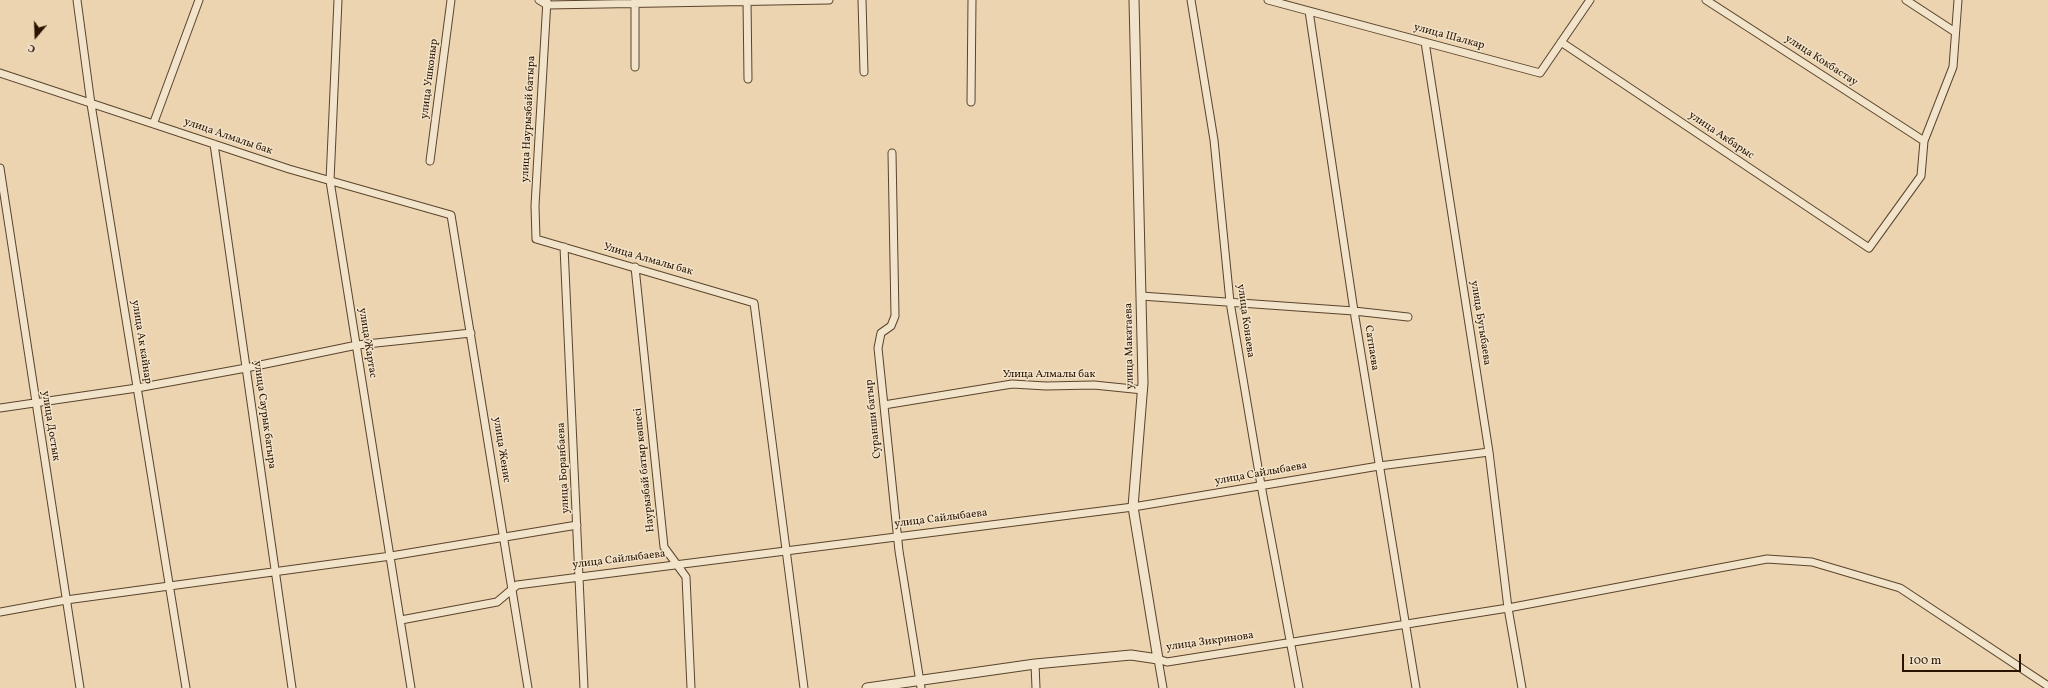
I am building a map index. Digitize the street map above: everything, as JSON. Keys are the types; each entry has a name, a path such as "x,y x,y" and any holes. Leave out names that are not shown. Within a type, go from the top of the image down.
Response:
{"street":[{"path":"154,122 199,0"},
{"name":"улица Жартас","path":"338,0 330,180 411,688"},
{"name":"улица Ушконыр","path":"430,161 451,0"},
{"path":"539,0 547,2 829,0"},
{"path":"862,0 864,72"},
{"path":"971,102 972,0"},
{"name":"улица Макатаева","path":"1134,0 1143,390 1133,507 1163,688"},
{"name":"улица Конаева","path":"1191,0 1214,140 1230,302 1261,485 1292,642 1299,688"},
{"name":"улица Шалкар","path":"1268,0 1540,73 1590,0"},
{"name":"улица Кокбастау","path":"1706,0 1924,141"},
{"path":"1906,0 1955,32"},
{"path":"1924,141 1953,67 1958,0"},
{"name":"улица Ак кайнар","path":"77,1 91,104 186,688"},
{"path":"635,1 635,67"},
{"path":"747,1 748,79"},
{"name":"улица Наурызбай батыра","path":"536,239 535,206 547,2"},
{"name":"Сатпаева","path":"1309,11 1354,311 1416,688"},
{"name":"улица Бугыбаева","path":"1425,42 1489,452 1508,608 1522,688"},
{"name":"улица Акбарыс","path":"1561,42 1870,248 1921,176 1924,141"},
{"name":"улица Алмалы бак","path":"0,72 91,104 154,122 214,144 330,180 451,214"},
{"name":"улица Саурык батыра","path":"214,144 292,688"},
{"name":"Суранши батыр","path":"892,153 895,311 894,321 881,333 878,340 898,535 920,684"},
{"name":"улица Достык","path":"0,168 35,404 80,688"},
{"name":"улица Женис","path":"451,214 528,688"},
{"name":"Улица Алмалы бак","path":"536,239 754,303 786,552"},
{"name":"улица Боранбаева","path":"564,247 578,525 584,688"},
{"name":"Наурызбай батыр көшесі","path":"635,267 664,547 686,577 691,688"},
{"path":"1141,296 1354,311 1408,317"},
{"path":"0,408 137,388 246,368 357,345 471,333"},
{"name":"Улица Алмалы бак","path":"884,405 1012,384 1046,386 1094,385 1143,390"},
{"name":"улица Сайлыбаева","path":"401,620 497,602 517,585 580,576 786,552 898,535 1133,507 1379,466 1489,452"},
{"path":"0,612 66,600 390,556 578,525"},
{"path":"786,552 804,688"},
{"name":"улица Зикринова","path":"867,688 920,684 1036,664 1131,655 1168,662 1508,608 1767,558 1812,562 1900,588 2048,686"},
{"path":"1036,664 1036,688"}]}
